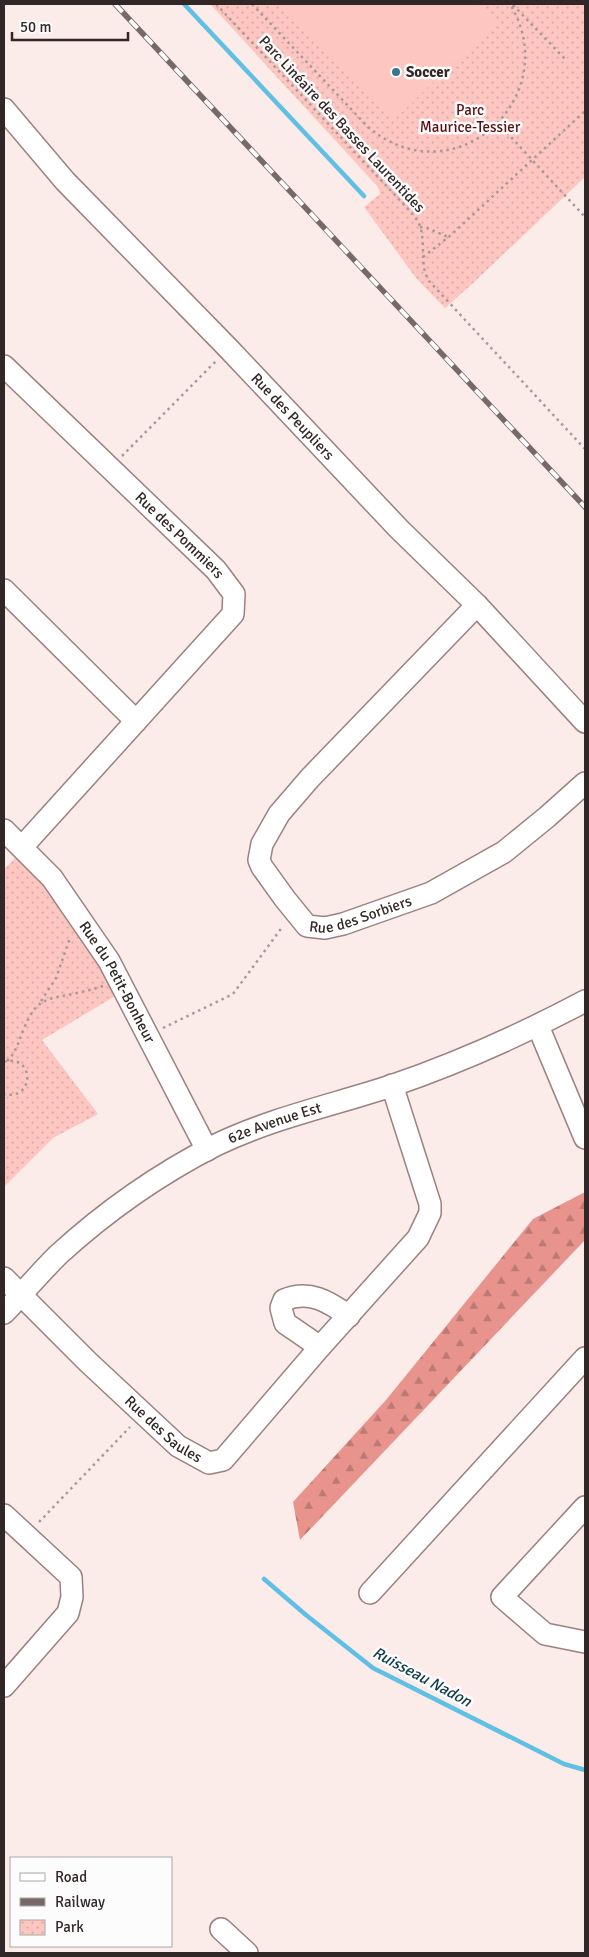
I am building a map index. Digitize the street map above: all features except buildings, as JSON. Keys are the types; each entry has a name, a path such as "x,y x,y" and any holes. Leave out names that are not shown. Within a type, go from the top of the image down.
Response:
{"street":[{"name":"Rue des Peupliers","path":"4,109 65,180 228,348 399,529 476,606 585,722"},
{"name":"Rue des Pommiers","path":"4,366 216,570 234,594 233,614 22,847"},
{"path":"4,590 136,721"},
{"name":"Rue des Sorbiers","path":"476,606 310,778 279,814 262,844 259,860 262,867 307,926 325,928 338,926 432,893 496,857 547,817 585,783"},
{"name":"Rue du Petit-Bonheur","path":"4,830 52,878 109,960 207,1150"},
{"name":"62e Avenue Est","path":"4,1313 57,1257 96,1223 146,1187 207,1150 287,1118 392,1085 450,1063 538,1026 585,1001"},
{"path":"538,1026 585,1138"},
{"name":"Rue des Saules","path":"4,1278 178,1446 209,1463 223,1460 418,1238 430,1212 430,1204 392,1085"},
{"path":"320,1348 285,1323 281,1308 284,1300 295,1295 313,1297 330,1303 349,1316"},
{"path":"370,1594 585,1358"},
{"path":"585,1507 502,1597 545,1634 585,1642"},
{"path":"4,1515 71,1577 72,1597 68,1613 4,1686"},
{"path":"221,1929 248,1953"}],"path":[{"name":"Parc Linéaire des Basses Laurentides","path":"216,4 409,210 420,227 424,269 429,281 585,449"},
{"path":"252,4 368,127 385,140 415,150 447,150 469,144 498,123 517,95 524,64 522,38 517,17 511,4"},
{"path":"511,4 566,60"},
{"path":"423,257 448,237 585,111"},
{"path":"498,123 585,217"},
{"path":"420,227 448,237"},
{"path":"110,468 228,348"},
{"path":"5,1061 15,1051 25,1025 56,978 62,957 80,919"},
{"path":"160,1030 233,994 287,921"},
{"path":"41,1002 54,996 76,994 119,982"},
{"path":"4,1094 17,1094 22,1090 27,1080 26,1071 17,1062 15,1051"},
{"path":"5,1061 17,1062"},
{"path":"4,1098 9,1095"},
{"path":"33,1528 134,1422"}],"green space":[{"name":"Parc Maurice-Tessier","path":"210,4 585,4 585,177 445,308 416,278 364,207 380,194 378,187"},
{"name":"Soccer","path":"283,4 477,4 495,23 393,121"},
{"path":"19,855 77,917 122,992 42,1040 98,1114 53,1138 4,1187 4,869"},
{"path":"585,1192 585,1240 300,1540 293,1502 386,1400 533,1219"}],"waterway":[{"path":"184,4 364,196"},
{"name":"Ruisseau Nadon","path":"264,1579 373,1668 564,1764 585,1770"}],"railway":[{"path":"115,4 585,507"}],"place":[{"name":"Soccer","path":"396,72"}]}
